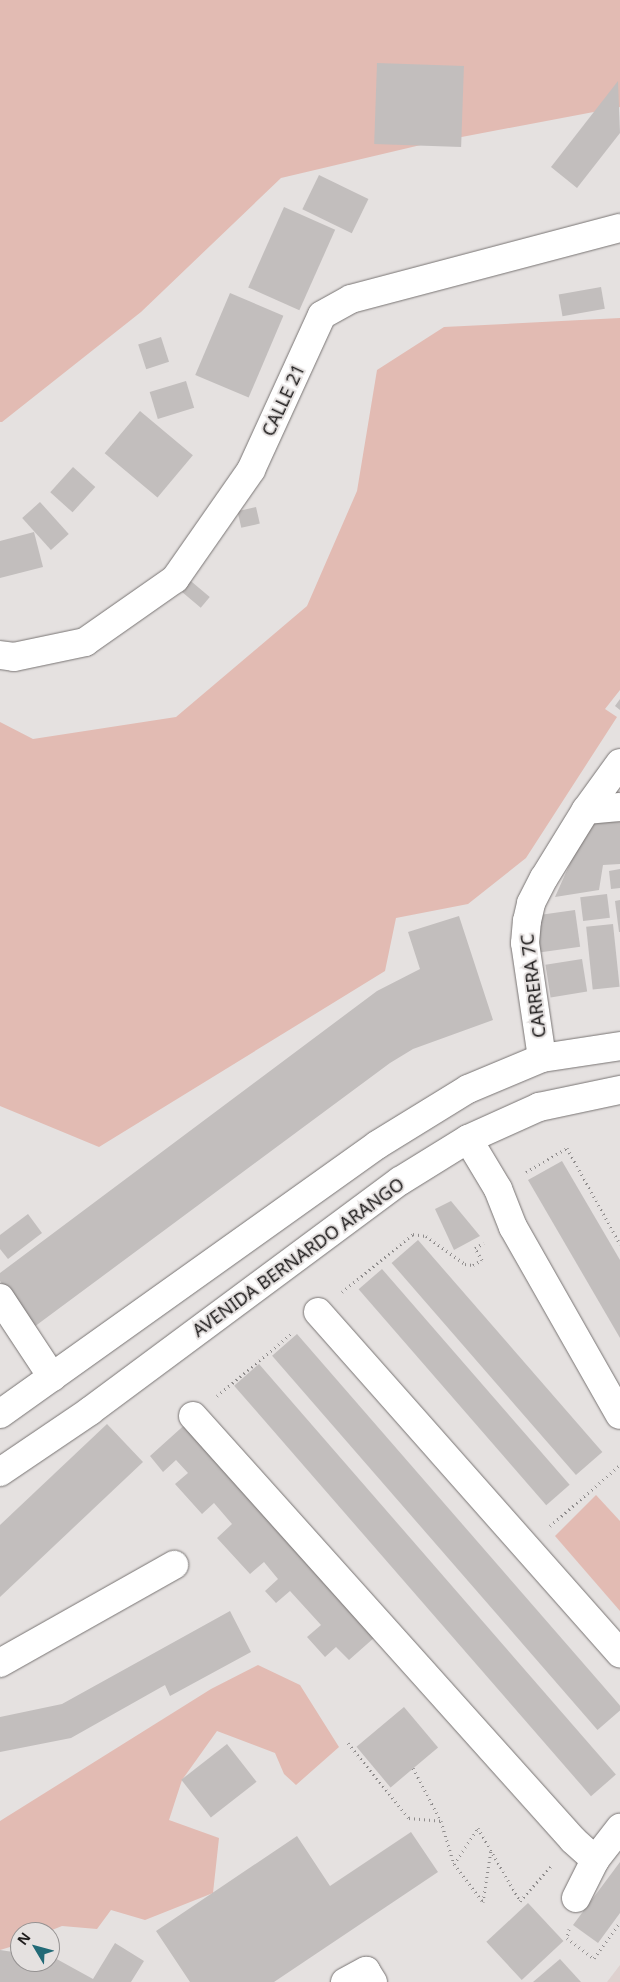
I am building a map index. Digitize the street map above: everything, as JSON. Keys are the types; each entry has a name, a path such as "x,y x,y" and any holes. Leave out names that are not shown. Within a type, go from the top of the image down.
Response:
{"main road":[{"name":"CALLE 21","path":"0,654 14,657 85,642 175,579 251,470 322,314 351,299 620,228"},
{"name":"CARRERA 7C","path":"542,1058 525,943 531,904 544,878 586,810 620,763"},
{"path":"586,810 620,807"},
{"path":"0,1414 377,1145 468,1089 542,1058 620,1046"},
{"name":"AVENIDA BERNARDO ARANGO","path":"0,1472 90,1411 400,1181 468,1139 539,1107 620,1090"},
{"path":"468,1139 498,1189 513,1227 620,1416"},
{"path":"0,1298 52,1377"},
{"path":"318,1312 620,1653"},
{"path":"193,1416 573,1840 595,1860"},
{"path":"0,1663 174,1565"},
{"path":"576,1898 595,1860 620,1828"}],"path":[{"path":"498,1189 567,1148 620,1244"},
{"path":"475,1248 482,1260"},
{"path":"526,1546 620,1465"},
{"path":"348,1742 370,1766 409,1818 442,1821"},
{"path":"413,1768 442,1821 454,1864 483,1902 491,1850"},
{"path":"454,1864 478,1828 520,1901 573,1840"},
{"path":"594,1958 620,1922"}],"shaded area":[{"path":"0,0 620,0 620,107 425,144 281,178 141,312 0,422"},
{"path":"620,318 620,690 605,709 617,717 526,858 468,904 396,918 385,971 99,1147 0,1106 0,722 33,739 176,717 307,606 357,491 377,370 444,327"},
{"path":"596,1495 620,1521 620,1611 555,1536"},
{"path":"258,1665 300,1685 339,1747 296,1785 284,1774 275,1753 217,1731 182,1780 169,1820 219,1838 213,1893 145,1920 111,1910 97,1929 60,1927 60,1922 10,1922 10,1947 0,1950 0,1821 211,1689"},
{"path":"620,1965 620,1982 607,1982"}],"building":[{"path":"377,63 464,66 461,147 374,144"},
{"path":"618,81 620,133 577,188 551,167"},
{"path":"319,175 368,199 352,233 302,209"},
{"path":"284,207 335,230 299,310 248,287"},
{"path":"601,287 605,309 562,316 559,294"},
{"path":"230,293 283,316 249,398 195,375"},
{"path":"161,337 169,362 146,369 138,344"},
{"path":"186,381 194,408 158,419 150,392"},
{"path":"140,411 193,455 158,497 105,453"},
{"path":"73,467 95,487 73,512 50,492"},
{"path":"40,502 69,534 51,550 22,518"},
{"path":"256,507 260,524 241,528 237,511"},
{"path":"34,532 43,567 0,578 0,541"},
{"path":"186,577 210,597 201,608 177,588"},
{"path":"620,699 620,710 615,706"},
{"path":"589,821 620,822 620,864 603,865 599,890 555,897"},
{"path":"620,869 620,888 611,889 609,871"},
{"path":"607,894 610,918 583,921 580,897"},
{"path":"620,900 620,932 619,932 615,901"},
{"path":"575,910 580,947 536,953 530,916"},
{"path":"459,916 493,1020 413,1049 390,1063 34,1327 0,1281 0,1273 377,991 420,969 408,932"},
{"path":"613,924 620,987 593,989 586,927"},
{"path":"582,959 587,992 551,997 545,965"},
{"path":"562,1161 620,1260 620,1338 528,1180"},
{"path":"451,1201 480,1236 454,1250 435,1209"},
{"path":"28,1214 42,1233 8,1259 0,1249 0,1235"},
{"path":"418,1240 602,1452 576,1475 392,1263"},
{"path":"382,1269 570,1485 546,1505 359,1289"},
{"path":"297,1334 620,1706 620,1710 597,1730 272,1356"},
{"path":"259,1364 616,1775 591,1796 234,1386"},
{"path":"190,1420 375,1637 349,1660 336,1647 325,1657 307,1637 321,1625 290,1591 276,1603 265,1591 278,1579 264,1562 250,1574 217,1538 232,1524 214,1503 202,1514 175,1484 188,1473 176,1460 163,1472 150,1456"},
{"path":"107,1424 143,1462 0,1597 0,1525"},
{"path":"230,1611 251,1652 170,1696 165,1685 71,1738 0,1752 0,1717 62,1704"},
{"path":"404,1707 438,1748 391,1787 357,1747"},
{"path":"227,1744 257,1782 211,1818 181,1780"},
{"path":"411,1832 438,1872 274,1982 190,1982 156,1931 297,1836 330,1886"},
{"path":"620,1862 620,1913 598,1943 573,1925"},
{"path":"528,1903 563,1941 522,1980 486,1942"},
{"path":"115,1943 144,1961 131,1982 0,1982 0,1950 10,1952 10,1972 60,1972 60,1961 93,1979"},
{"path":"560,1959 581,1982 533,1982"}]}
